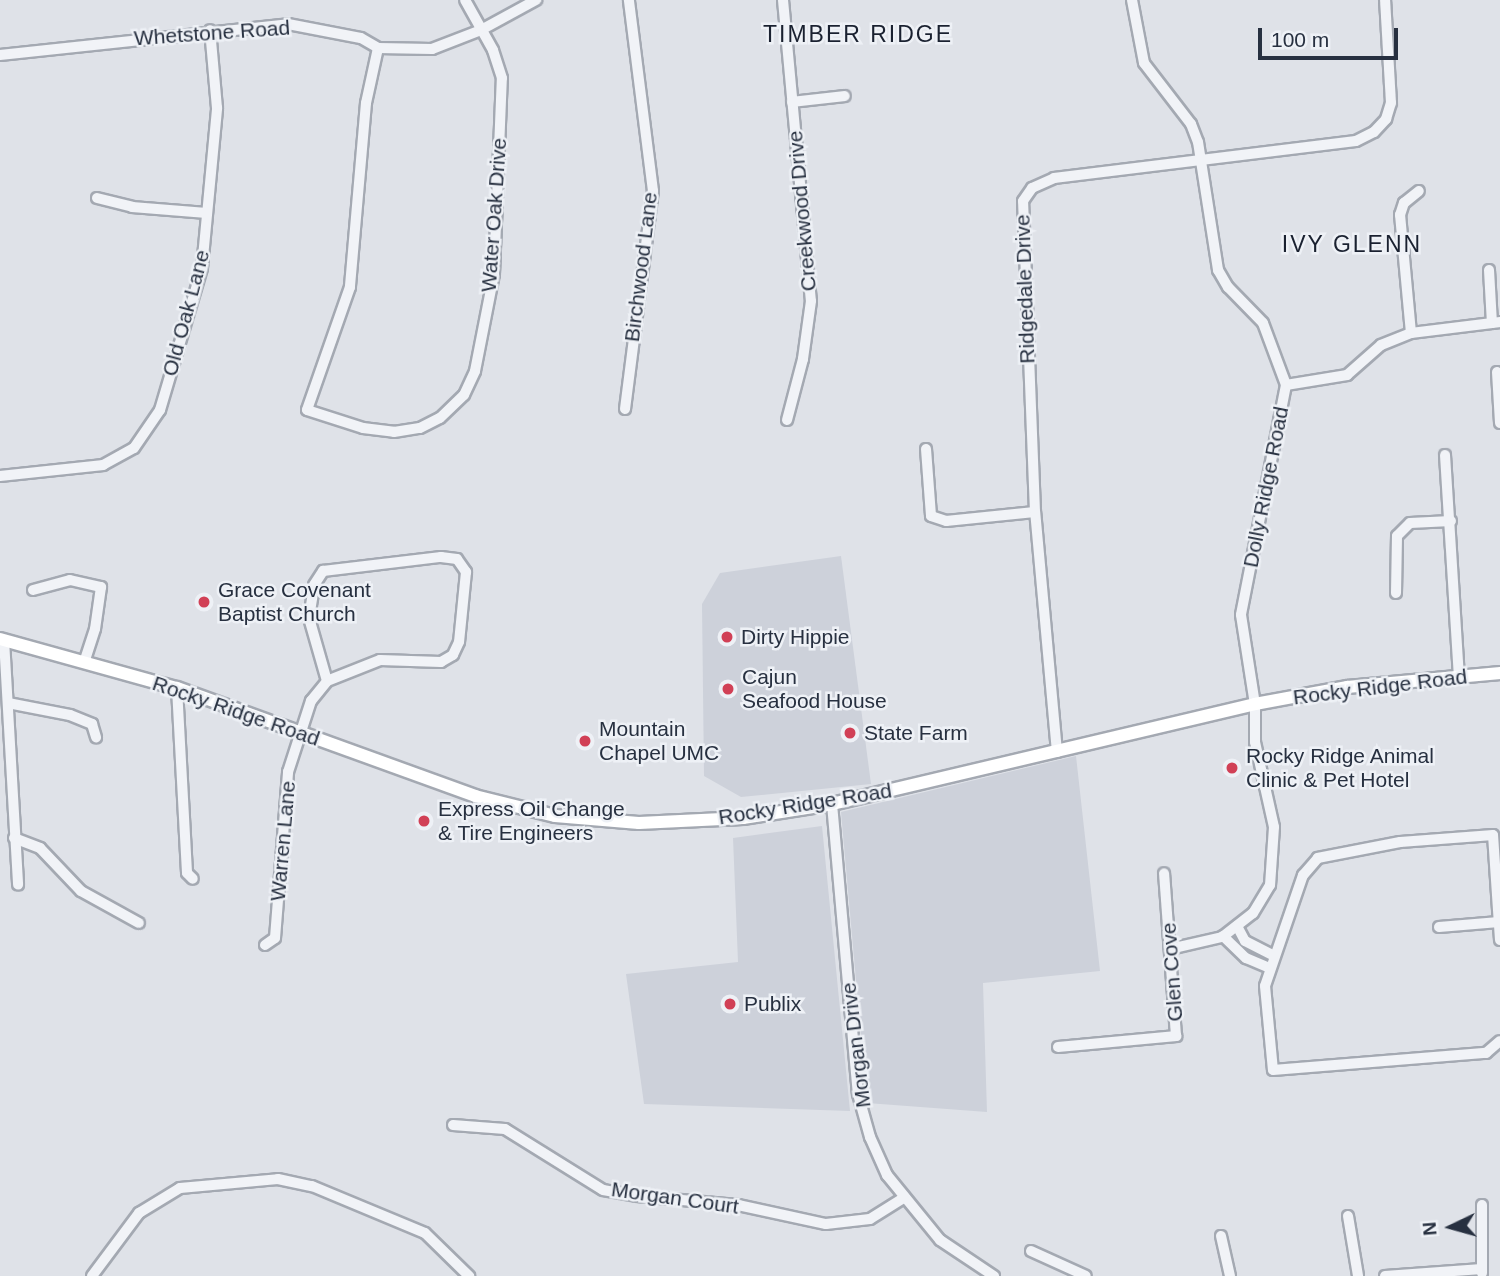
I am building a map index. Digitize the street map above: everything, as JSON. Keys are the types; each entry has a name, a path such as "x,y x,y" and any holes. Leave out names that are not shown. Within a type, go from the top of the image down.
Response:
{"main road":[{"name":"Rocky Ridge Road","path":"2,639 85,660 177,688 475,796 555,816 639,824 743,818 832,804 1255,704 1347,687 1500,673"}],"street":[{"name":"Water Oak Drive","path":"378,48 366,103 350,287 307,410 363,428 394,432 420,428 440,418 464,395 475,371 494,274 502,78 465,0"},
{"name":"Whetstone Road","path":"0,55 210,30 288,24 361,38 378,48 432,50 481,30 536,0"},
{"name":"Birchwood Lane","path":"625,409 653,191 629,0"},
{"name":"Creekwood Drive","path":"783,0 811,301 803,359 787,420"},
{"name":"Dolly Ridge Road","path":"1132,0 1144,63 1191,124 1201,160 1218,270 1264,323 1286,385 1241,615 1255,704 1255,742 1274,827 1275,863 1264,899 1237,926 1203,945 1170,949"},
{"name":"Ridgedale Drive","path":"1057,752 1035,512 1023,201 1032,188 1054,178 1356,141 1374,132 1386,119 1391,103 1385,0"},
{"name":"Old Oak Lane","path":"0,476 103,465 134,448 160,410 202,268 217,108 210,30"},
{"path":"792,102 845,96"},
{"path":"1410,333 1400,215 1404,202 1419,191"},
{"path":"97,198 132,207 208,213"},
{"path":"1286,385 1347,375 1381,345 1410,333 1496,323 1489,270"},
{"path":"1497,372 1500,422"},
{"path":"926,449 931,516 946,521 1035,512"},
{"path":"1445,455 1459,678"},
{"path":"1396,593 1397,536 1410,523 1451,521"},
{"path":"302,734 311,701 327,681 380,660 441,662 453,655 459,642 467,572 457,559 323,571 314,585 309,618 327,681"},
{"path":"33,590 70,580 101,587 95,629 85,660"},
{"path":"2,639 18,885"},
{"path":"177,688 187,873 193,879"},
{"path":"8,703 70,715 92,724 96,737"},
{"name":"Warren Lane","path":"265,945 275,938 288,772 302,734"},
{"name":"Morgan Drive","path":"832,804 858,1094 873,1144 887,1175 940,1240 994,1276"},
{"path":"1500,940 1493,835 1400,842 1318,858 1309,864 1269,968 1265,986 1273,1070 1486,1053 1500,1041"},
{"path":"14,838 40,848 81,891 139,923"},
{"name":"Glen Cove","path":"1058,1046 1176,1036 1164,873"},
{"path":"1438,927 1499,922"},
{"path":"1237,926 1245,941 1274,956"},
{"path":"1223,936 1246,958 1269,968"},
{"name":"Morgan Court","path":"453,1125 505,1129 603,1190 634,1195 738,1205 826,1224 870,1219 905,1197"},
{"path":"92,1276 139,1213 180,1188 278,1179 312,1185 425,1233 469,1276"},
{"path":"1385,1276 1482,1273 1482,1205"},
{"path":"1348,1216 1358,1276"},
{"path":"1221,1236 1230,1276"},
{"path":"1031,1251 1086,1276"}],"shaded area":[{"path":"841,556 871,784 741,797 704,776 702,604 720,573"},
{"path":"1076,756 1100,971 983,983 987,1112 867,1103 841,812"},
{"path":"822,826 850,1111 644,1104 626,974 738,962 733,838"}],"place":[{"name":"Grace Covenant Baptist Church","path":"204,602"},
{"name":"Dirty Hippie","path":"727,637"},
{"name":"Cajun Seafood House","path":"728,689"},
{"name":"State Farm","path":"850,733"},
{"name":"Mountain Chapel UMC","path":"585,741"},
{"name":"Rocky Ridge Animal Clinic & Pet Hotel","path":"1232,768"},
{"name":"Express Oil Change & Tire Engineers","path":"424,821"},
{"name":"Publix","path":"730,1004"}],"district":[{"name":"TIMBER RIDGE","path":"858,34"},
{"name":"IVY GLENN","path":"1352,244"}]}
